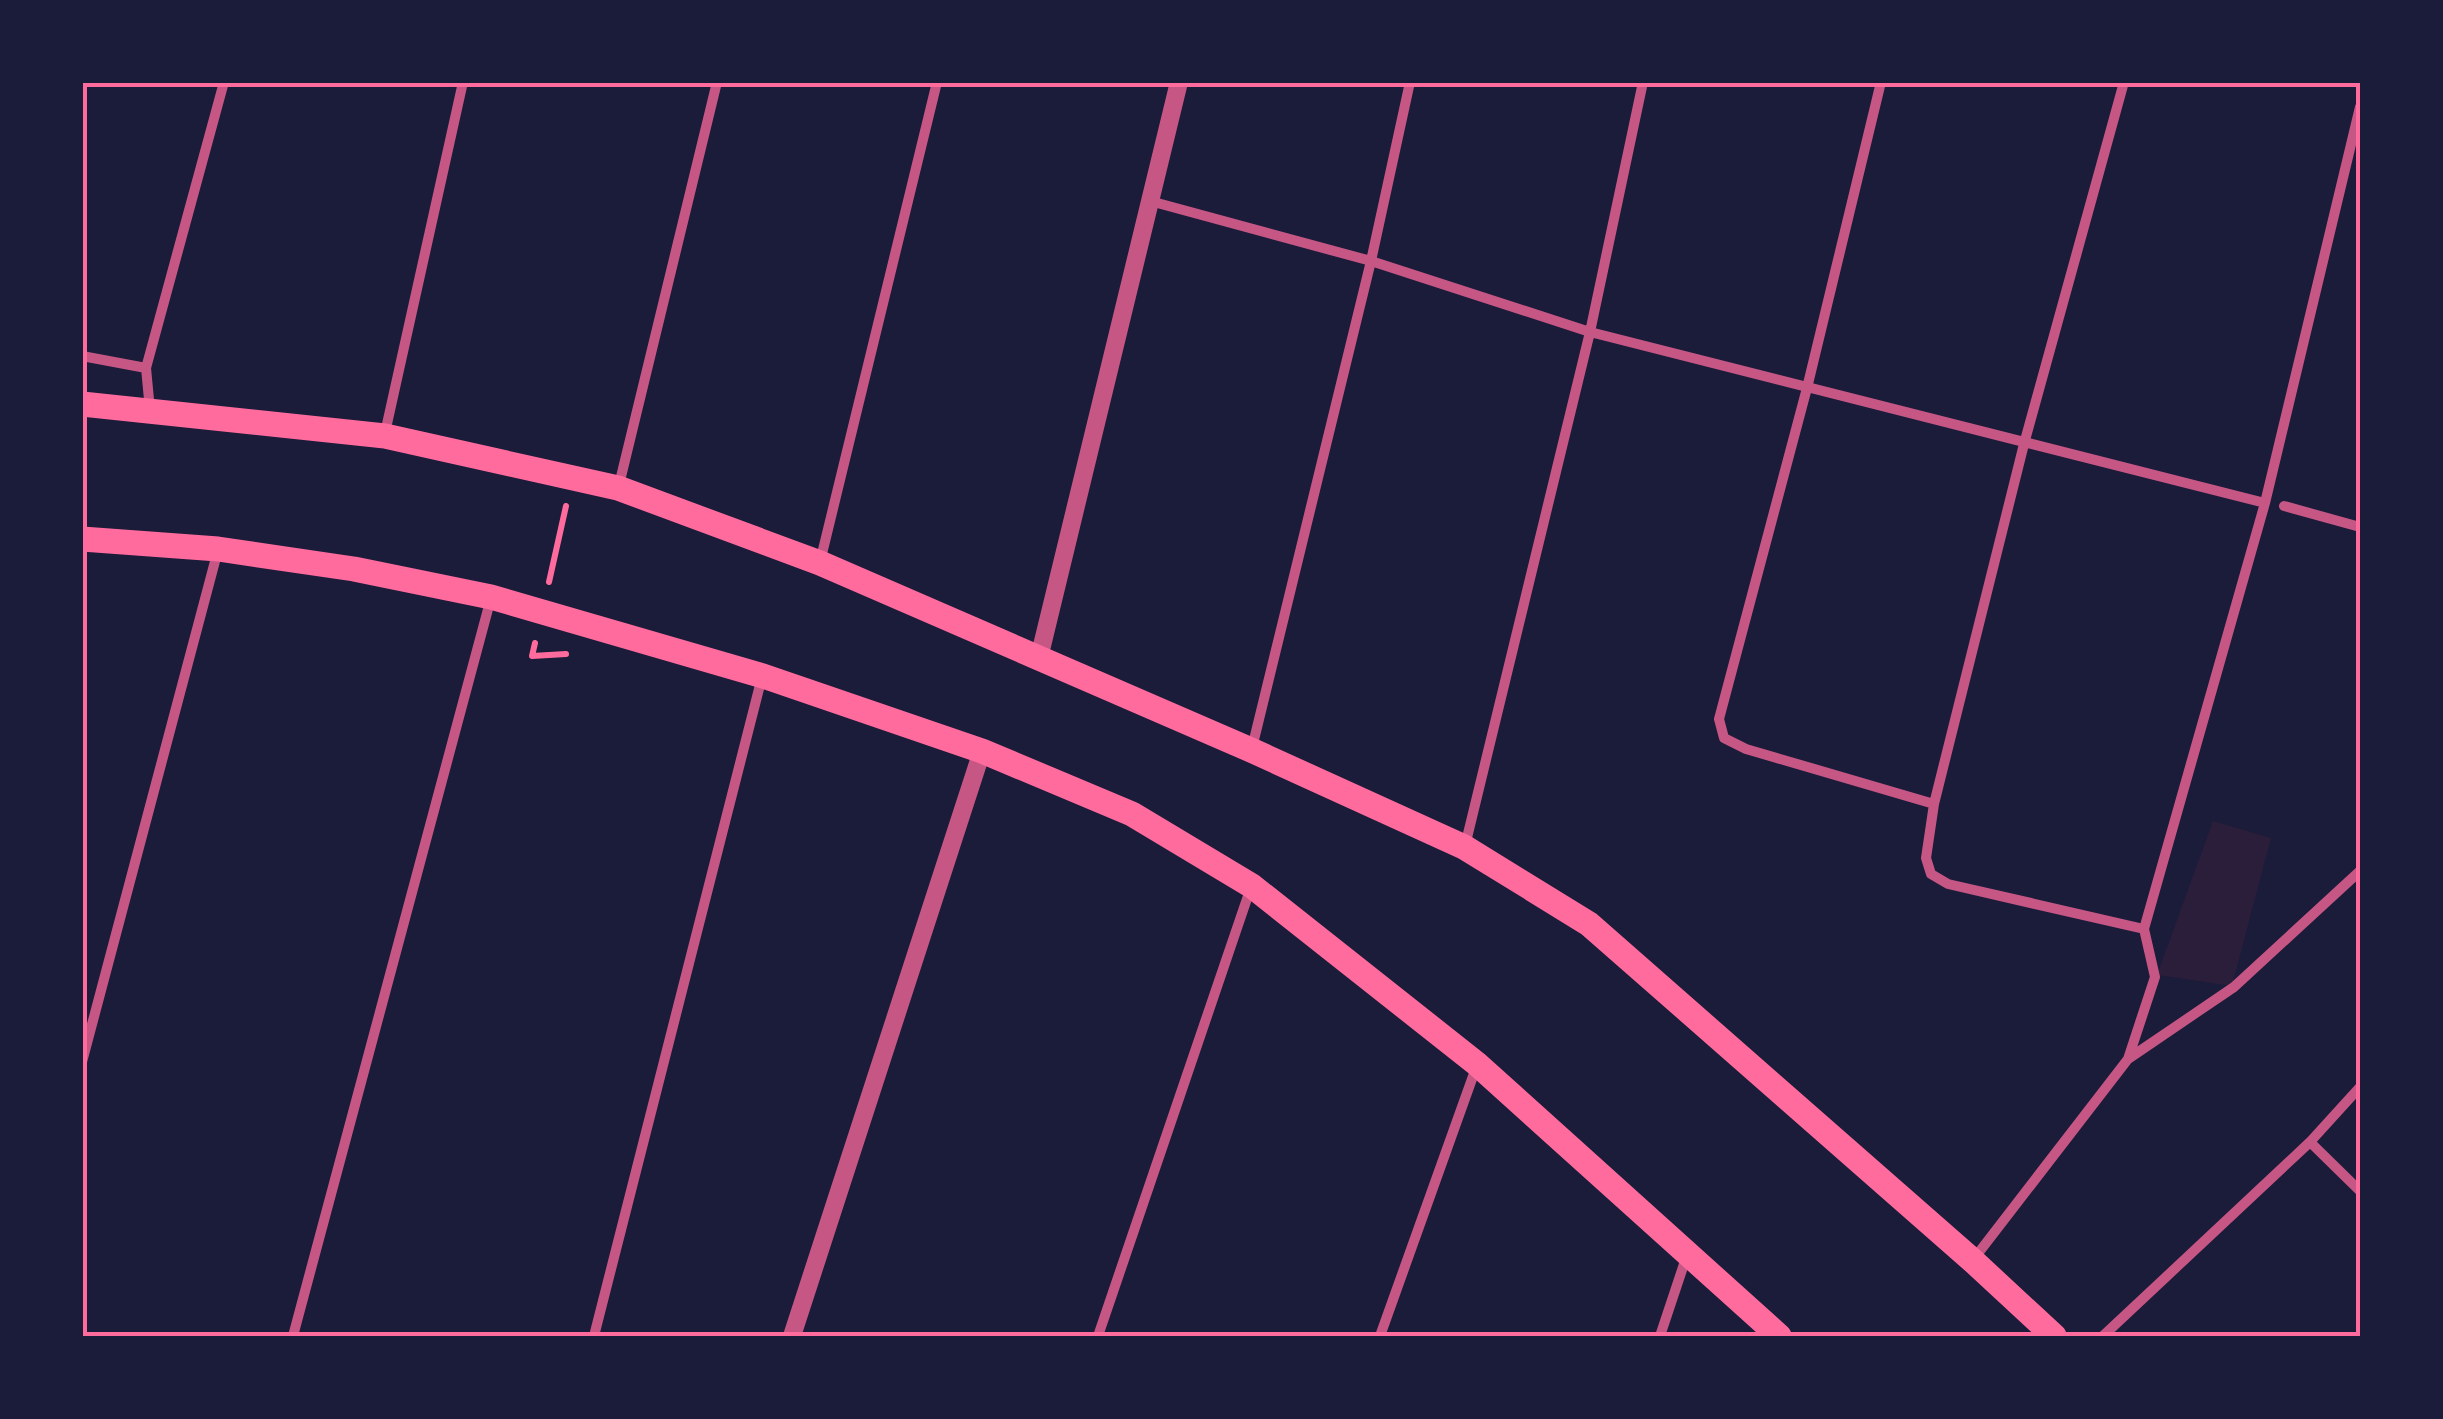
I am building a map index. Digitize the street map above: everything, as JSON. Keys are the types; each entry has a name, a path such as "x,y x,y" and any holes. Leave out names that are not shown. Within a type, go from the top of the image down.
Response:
{"main road":[{"path":"82,404 384,436 618,488 820,563 1464,847 1589,924 2054,1336"},
{"path":"82,539 218,549 354,569 491,597 762,676 982,752 1132,814 1252,886 1477,1064 1779,1336"}],"street":[{"path":"150,411 146,368 224,82"},
{"path":"384,436 463,82"},
{"path":"618,488 717,82"},
{"path":"820,563 937,82"},
{"path":"1039,658 1179,82"},
{"path":"1251,750 1371,262 1410,82"},
{"path":"1464,847 1590,332 1643,82"},
{"path":"1881,82 1807,388 1719,719 1724,738 1746,749 1934,804"},
{"path":"2124,82 2024,444 1934,804 1926,858 1931,874 1948,884 2144,929"},
{"path":"2128,1058 2155,976 2144,929 2265,503 2360,106"},
{"path":"1150,200 1371,262 1590,332 2265,503"},
{"path":"82,356 146,368"},
{"path":"2284,506 2360,527"},
{"path":"82,1062 218,549"},
{"path":"293,1336 491,597"},
{"path":"594,1336 762,676"},
{"path":"792,1336 982,752"},
{"path":"1972,1260 2128,1058 2234,987 2360,871"},
{"path":"1098,1336 1252,886"},
{"path":"1380,1336 1477,1064"},
{"path":"2103,1336 2310,1142 2360,1087"},
{"path":"2310,1142 2360,1191"},
{"path":"1660,1336 1687,1254"}],"path":[{"path":"548,583 569,492"},
{"path":"532,656 536,638"}],"shaded area":[{"path":"2213,821 2271,838 2232,986 2157,975"}]}
